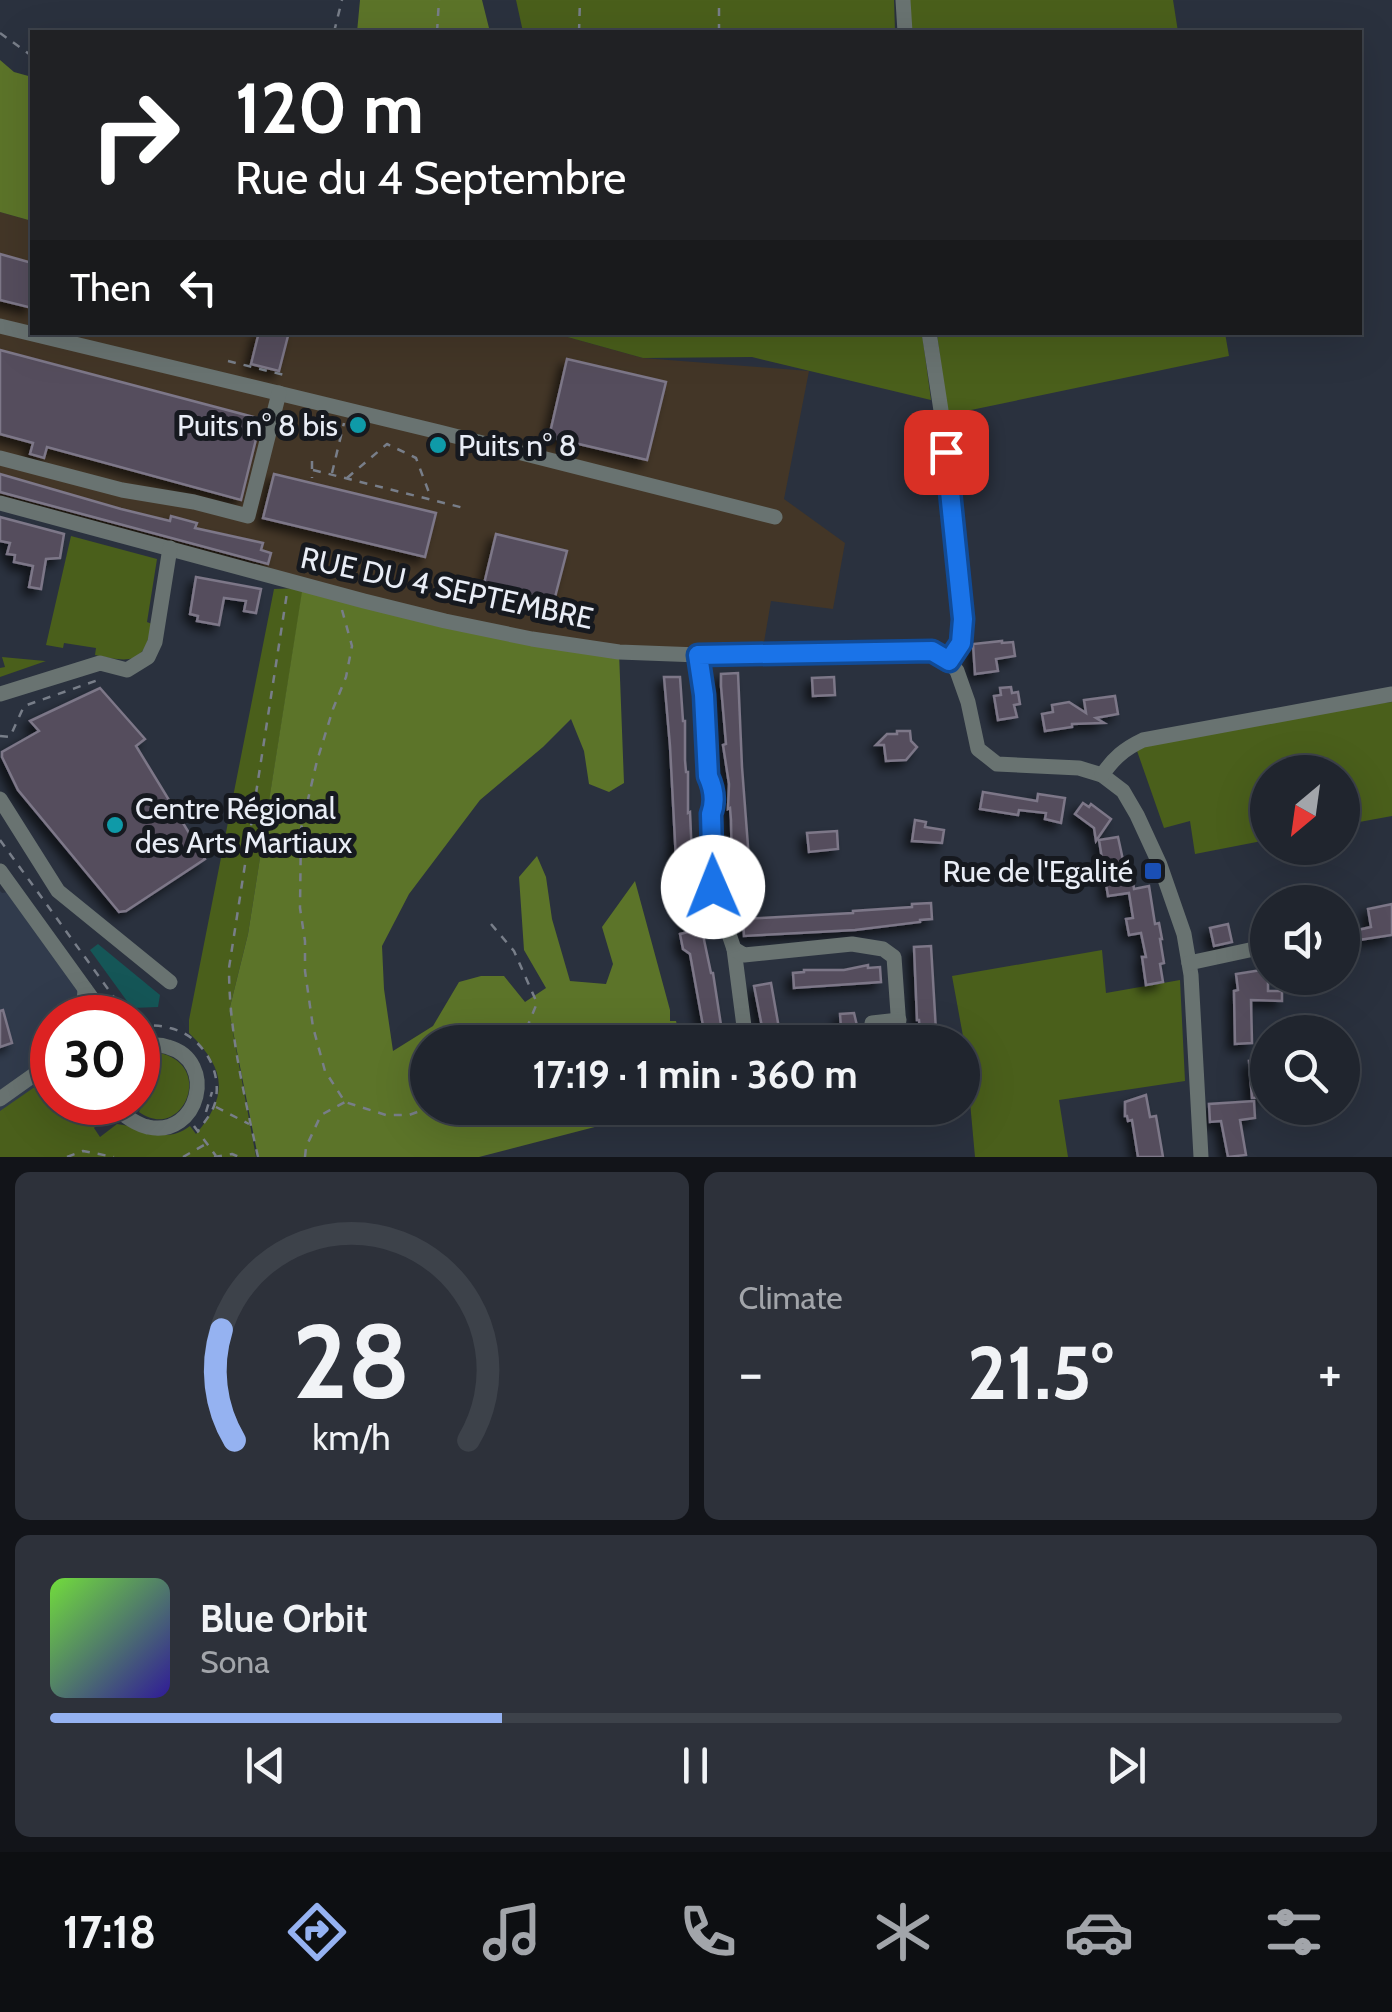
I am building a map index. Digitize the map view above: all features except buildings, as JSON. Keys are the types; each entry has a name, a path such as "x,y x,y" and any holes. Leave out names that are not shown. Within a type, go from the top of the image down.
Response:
{"street":[{"path":"904,0 905,30"},
{"path":"0,326 30,333"},
{"path":"37,335 774,517"},
{"path":"929,335 963,619 961,643 949,661 957,671 968,702 978,750 997,764 1078,768 1102,775 1123,791 1138,815 1184,934 1201,1157"},
{"path":"0,458 122,490 248,516 279,393"},
{"name":"RUE DU 4 SEPTEMBRE","path":"0,503 289,582 532,638 620,652 698,655 932,651 949,661"},
{"path":"0,694 100,663 126,670 148,657 170,548"},
{"path":"698,655 708,776 713,787 713,887 734,949 744,1025"},
{"path":"1102,775 1125,748 1143,740 1392,694"},
{"path":"0,799 58,892 170,982"},
{"path":"0,871 90,995"},
{"path":"734,949 744,955 852,944 883,949 894,958 899,1025"},
{"path":"1189,963 1250,950"},
{"path":"85,988 85,995"},
{"path":"872,1022 899,1020"},
{"path":"141,1125 164,1128 177,1124 187,1116 196,1099 198,1078 193,1066 174,1048 160,1045"},
{"path":"0,1099 30,1078"}],"path":[{"path":"334,30 342,0"},
{"path":"437,30 438,0"},
{"path":"580,0 580,30"},
{"path":"719,0 719,30"},
{"path":"0,33 30,55"},
{"path":"228,361 284,375"},
{"path":"331,474 346,416"},
{"path":"346,478 387,444 416,458 432,500"},
{"path":"312,461 312,478"},
{"path":"313,470 468,508"},
{"path":"258,1157 229,1010 229,968 289,582"},
{"path":"338,594 352,646 346,677 317,760 301,829 304,971 313,1027 326,1071 345,1102 386,1116 410,1115"},
{"path":"0,736 10,737 24,706 126,670"},
{"path":"0,840 112,995"},
{"path":"491,924 514,951 537,1003 528,1025"},
{"path":"196,1099 250,1124"},
{"path":"305,1157 321,1114 345,1102"},
{"path":"183,1157 206,1144 215,1156 239,1157"},
{"path":"68,1157 83,1152 114,1157"}],"shaded area":[{"path":"0,212 30,220 30,335 560,335 643,358 809,371 784,499 845,543 833,609 771,601 762,654 699,655 532,639 0,503"},
{"path":"0,891 14,891 89,995 30,995 30,1091 0,1113"},
{"path":"98,944 160,995 123,995 90,950"}],"green space":[{"path":"360,0 482,0 490,30 357,30"},
{"path":"516,0 894,0 895,30 523,30"},
{"path":"909,0 1173,0 1178,30 911,30"},
{"path":"0,60 14,72 30,76 30,220 0,212"},
{"path":"560,335 922,335 931,400 752,357 643,358"},
{"path":"937,335 1225,335 1229,356 947,415"},
{"path":"71,536 157,559 147,622 152,624 149,637 134,658 95,655 96,648 64,643 63,648 46,645"},
{"path":"303,585 619,652 624,783 609,792 589,784 584,751 571,719 480,800 409,894 382,946 393,1051 410,1040 410,1125 602,1125 479,1157 258,1157 229,1011 248,934"},
{"path":"303,588 248,934 229,1011 256,1157 0,1157 0,1111 30,1090 30,1125 97,1125 94,1128 100,1137 116,1125 163,1135 190,1126 196,1134 214,1107 219,1082 216,1070 189,1033 189,1020 274,589"},
{"path":"2,657 46,661 0,677 0,668 5,667"},
{"path":"1392,702 1392,816 1360,822 1360,755 1250,755 1250,843 1195,854 1190,821 1164,828 1136,748"},
{"path":"537,856 546,877 552,919 570,981 606,984 613,964 602,927 635,881 670,1021 677,1025 434,1025 459,982 481,976 504,976 525,1002 546,988 524,950 519,877"},
{"path":"1102,950 1106,993 1180,980 1185,1081 1059,1100 1068,1157 975,1157 972,1125 980,1125 980,1025 961,1025 952,976"},
{"path":"160,1053 177,1061 186,1072 189,1086 187,1099 168,1118 160,1119"}],"place":[{"name":"Puits n° 8 bis","path":"358,425"},
{"name":"Puits n° 8","path":"438,445"},
{"name":"Centre Régional des Arts Martiaux","path":"115,825"},
{"name":"Rue de l'Egalité","path":"1153,871"}],"route":[{"path":"713,887 713,787 708,776 698,655 932,651 949,661 961,643 963,619 946,452"}]}
